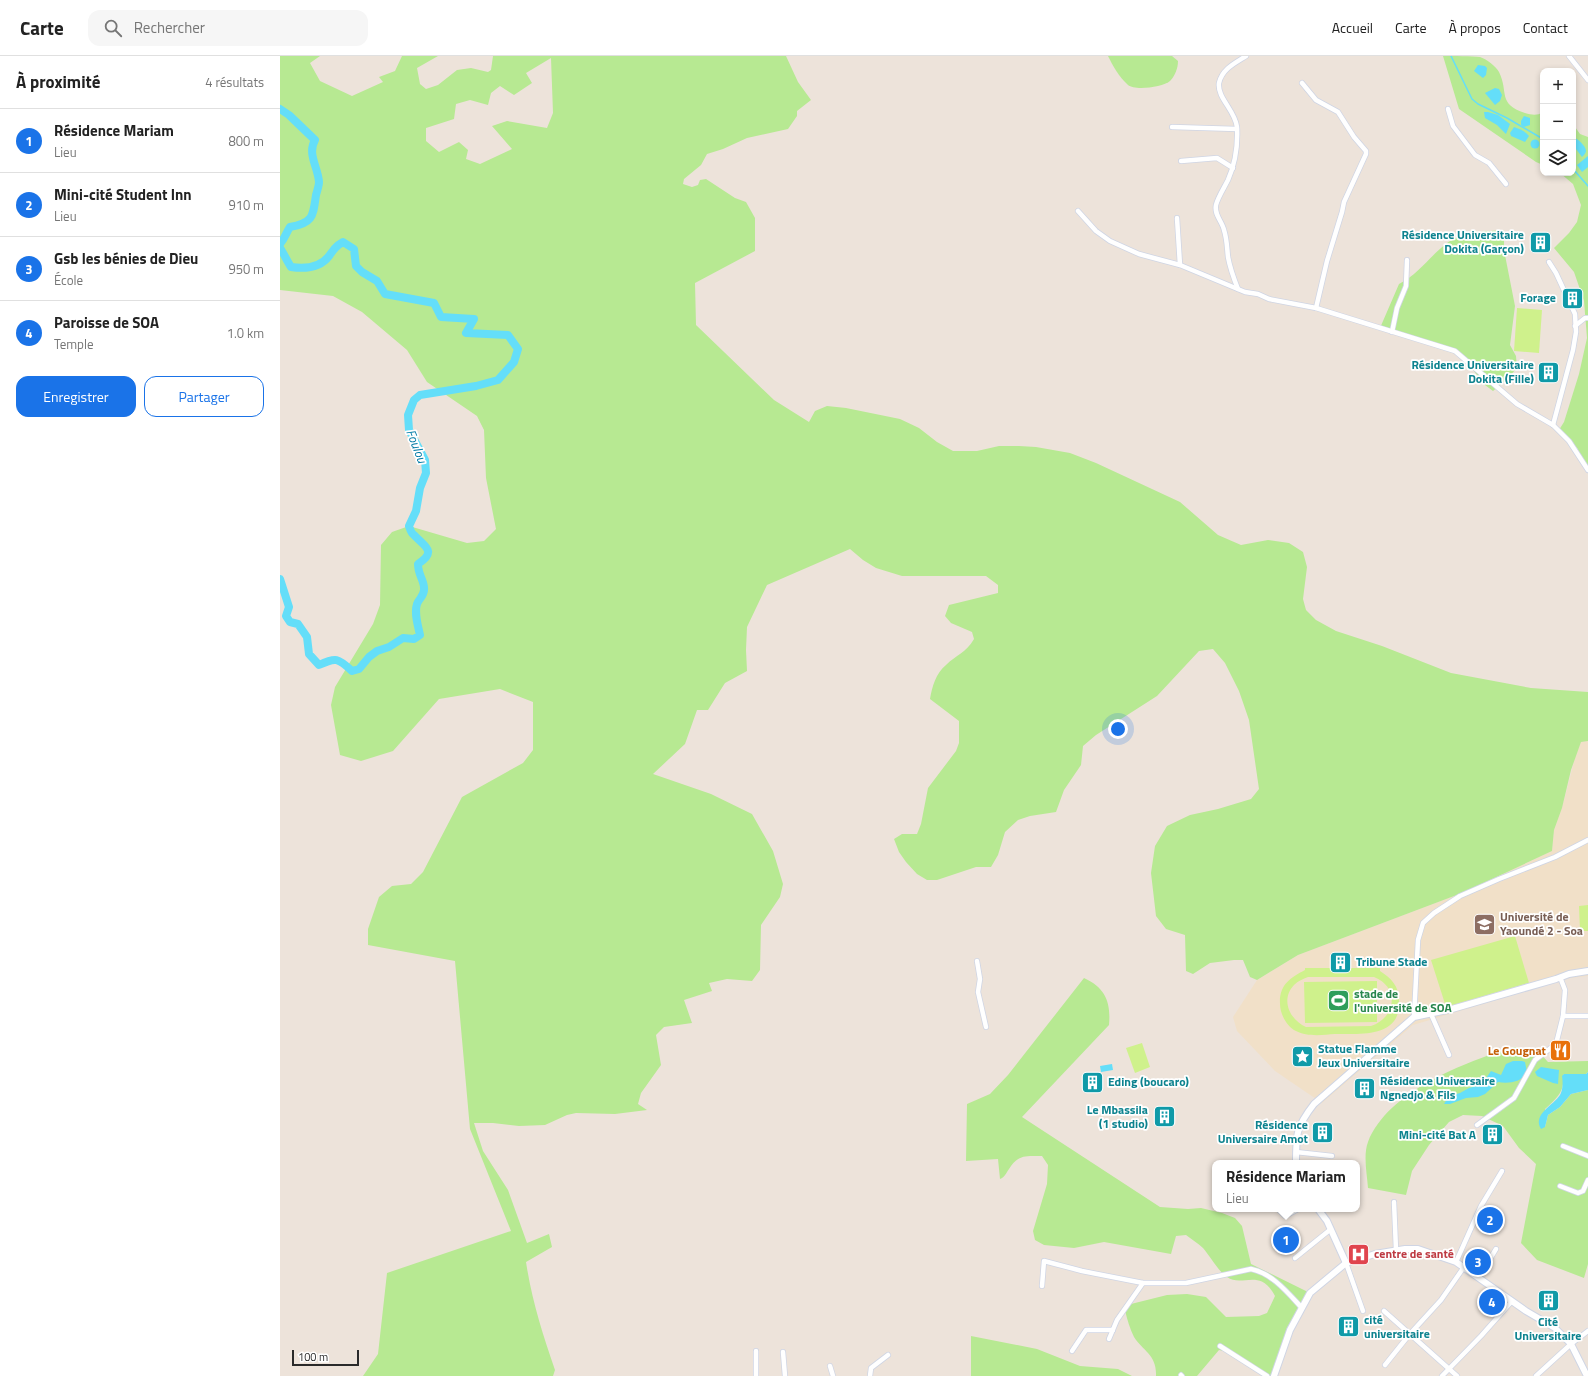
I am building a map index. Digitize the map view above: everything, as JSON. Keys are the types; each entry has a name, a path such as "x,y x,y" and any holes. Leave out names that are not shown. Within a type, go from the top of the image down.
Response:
{"street":[{"path":"1238,289 1228,257 1225,231 1216,214 1215,208 1233,168 1237,129 1236,119 1233,112 1220,93 1220,82 1225,71 1246,56"},
{"path":"1569,56 1588,80"},
{"path":"1302,83 1316,100 1338,112 1354,137 1366,151 1344,202 1327,261 1316,308"},
{"path":"1448,109 1453,126 1475,155 1489,164 1506,184"},
{"path":"1172,127 1237,129"},
{"path":"1181,161 1217,158 1233,168"},
{"path":"1078,211 1096,230 1110,241 1144,255 1180,265 1245,292 1258,294 1269,299 1316,308 1455,351 1517,404 1553,425 1565,436 1586,462 1588,470"},
{"path":"1177,218 1180,265"},
{"path":"1392,332 1397,308 1406,286 1407,260"},
{"path":"1549,262 1556,272 1575,314 1573,350 1553,425"},
{"path":"1575,326 1585,318 1588,318"},
{"path":"1414,1017 1418,940 1423,923 1434,913 1460,896 1555,857 1588,840"},
{"path":"977,961 980,979 978,992 986,1027"},
{"path":"1296,1160 1296,1142 1299,1128 1314,1104 1414,1017 1470,1004 1569,974 1588,972"},
{"path":"1477,1125 1514,1098 1535,1060 1556,1044 1563,1016 1565,990 1560,977"},
{"path":"1431,1014 1449,1055"},
{"path":"1563,1016 1588,1016"},
{"path":"1563,1146 1588,1156"},
{"path":"1296,1152 1332,1156"},
{"path":"1456,1262 1481,1206 1502,1171"},
{"path":"1560,1186 1578,1193 1583,1191 1588,1180"},
{"path":"1394,1202 1396,1250"},
{"path":"1281,1212 1285,1216 1292,1212"},
{"path":"1320,1212 1327,1221 1346,1263 1363,1311"},
{"path":"1295,1258 1331,1230"},
{"path":"1275,1375 1290,1330 1310,1292 1346,1263 1375,1254 1396,1250 1418,1249 1456,1262 1560,1332 1570,1344 1587,1376"},
{"path":"1479,1277 1496,1249"},
{"path":"1042,1286 1044,1261 1082,1271 1143,1282 1182,1283 1252,1269 1276,1281 1302,1308"},
{"path":"1386,1365 1409,1335 1441,1300 1464,1267"},
{"path":"1109,1339 1118,1320 1143,1282"},
{"path":"1442,1376 1481,1336 1512,1301"},
{"path":"1384,1311 1409,1335 1457,1376"},
{"path":"1072,1351 1086,1330 1113,1330"},
{"path":"1536,1376 1570,1344 1588,1331"},
{"path":"1220,1346 1267,1376"},
{"path":"756,1351 756,1376"},
{"path":"783,1352 785,1376"},
{"path":"870,1376 871,1368 888,1355"},
{"path":"830,1366 833,1376"}],"shaded area":[{"name":"Université de Yaoundé 2 - Soa","path":"1588,741 1588,976 1570,978 1413,1025 1322,1103 1275,1071 1237,1031 1233,1017 1257,980 1298,955 1462,893 1552,851 1554,830 1562,808 1575,758 1581,742"}],"green space":[{"path":"280,56 320,56 310,63 320,81 352,96 383,82 379,77 395,71 402,56 438,56 417,68 420,84 426,89 438,85 457,70 471,68 488,72 491,70 493,56 786,56 798,82 811,100 797,111 797,116 788,129 747,138 723,149 707,154 701,165 684,179 683,184 692,187 698,185 700,180 706,179 735,198 746,202 755,218 755,251 695,283 696,325 774,400 809,422 815,411 827,406 846,408 900,419 919,428 937,442 953,451 977,451 999,446 1019,446 1036,447 1070,453 1096,463 1180,502 1218,535 1241,545 1268,540 1289,543 1303,552 1307,567 1303,599 1306,610 1316,620 1336,631 1382,646 1451,673 1531,688 1588,692 1588,741 1581,742 1571,770 1562,808 1554,830 1552,851 1462,893 1298,955 1257,980 1250,977 1243,960 1210,963 1193,974 1186,971 1185,935 1166,929 1156,916 1151,873 1155,846 1167,826 1190,815 1218,809 1251,799 1259,789 1249,720 1239,691 1225,663 1213,649 1199,651 1157,696 1096,735 1083,746 1081,765 1064,790 1056,812 1030,816 1018,820 1005,832 998,855 991,867 976,867 937,880 927,880 917,874 906,862 899,852 894,839 902,834 917,834 921,824 928,788 956,751 959,743 959,721 930,699 933,685 937,676 943,668 968,648 974,639 972,632 951,623 945,616 949,605 998,593 998,585 986,576 902,576 876,568 863,560 850,549 767,585 747,627 747,671 725,683 708,710 697,710 685,744 653,774 711,794 752,814 773,851 783,884 780,897 761,925 760,970 752,981 727,979 709,983 712,991 684,1000 692,1023 664,1027 656,1035 661,1065 641,1093 638,1104 647,1110 615,1114 576,1113 567,1115 545,1125 519,1126 493,1123 474,1123 483,1151 508,1190 527,1243 549,1234 552,1247 526,1262 531,1290 555,1370 553,1376 363,1376 378,1354 387,1273 511,1231 470,1129 455,961 368,945 368,929 379,897 392,886 411,884 423,872 462,797 523,763 533,750 533,702 500,689 439,699 393,751 361,761 340,755 331,705 335,687 373,624 380,605 381,545 392,532 409,526 467,543 484,541 496,529 486,478 484,430 477,416 427,382 407,350 362,312 333,296 280,290","holes":["551,58 553,113 547,128 507,121 492,126 512,149 480,164 466,159 468,150 459,142 439,152 426,141 426,128 454,119 456,104 470,100 488,105 491,93 500,86 514,95 532,83 526,73"]},
{"path":"1108,56 1172,56 1178,61 1178,64 1176,72 1170,81 1149,88 1137,88 1128,85 1125,82 1116,71"},
{"path":"1443,56 1480,57 1485,59 1498,70 1502,79 1505,97 1511,106 1525,113 1537,115 1540,114 1540,164 1536,162 1459,109"},
{"path":"1576,128 1580,134 1588,137 1588,469 1577,448 1559,430 1564,422 1579,374 1587,338 1584,301 1574,272 1554,248 1569,233 1577,222 1581,205 1573,184 1564,176 1576,176"},
{"path":"1504,230 1504,250 1515,306 1510,345 1516,356 1517,368 1493,391 1485,385 1466,361 1455,352 1380,328 1399,284 1415,273 1443,246 1459,236"},
{"path":"1517,308 1542,310 1539,353 1514,351"},
{"path":"1588,905 1588,931 1580,931 1579,906"},
{"path":"1515,936 1529,983 1446,1007 1431,960"},
{"path":"1305,968 1380,968 1380,971 1394,983 1398,991 1398,1012 1394,1021 1387,1027 1378,1031 1367,1033 1315,1035 1296,1031 1287,1023 1283,1016 1280,1008 1280,997 1286,983 1305,970","holes":["1308,977 1374,977 1388,988 1392,1002 1390,1010 1386,1016 1371,1026 1306,1027 1300,1024 1291,1015 1287,1003 1288,997 1294,985 1302,979"]},
{"path":"1084,978 1102,991 1108,1003 1109,1025 1022,1117 1160,1207 1188,1209 1201,1208 1235,1218 1242,1226 1251,1264 1310,1293 1290,1330 1273,1376 1268,1376 1233,1353 1219,1350 1197,1376 1156,1376 1156,1369 1152,1358 1134,1337 1129,1324 1125,1310 1131,1304 1167,1295 1187,1294 1206,1297 1226,1317 1259,1316 1267,1313 1275,1296 1269,1287 1263,1282 1257,1280 1233,1280 1224,1275 1203,1248 1186,1235 1176,1236 1171,1254 1104,1242 1074,1248 1044,1245 1035,1240 1033,1231 1047,1184 1048,1165 1042,1156 1027,1156 1019,1158 1000,1179 998,1159 966,1161 967,1104 990,1094 1008,1075"},
{"path":"1377,981 1377,1022 1305,1023 1304,982"},
{"path":"1142,1043 1150,1067 1135,1073 1126,1048"},
{"path":"1514,1047 1538,1051 1548,1062 1588,1061 1588,1072 1586,1074 1564,1074 1563,1086 1559,1095 1545,1109 1545,1127 1548,1115 1560,1107 1571,1094 1588,1090 1588,1264 1584,1278 1537,1260 1521,1243 1536,1164 1519,1148 1503,1126 1482,1116 1463,1115 1449,1122 1429,1145 1412,1171 1406,1195 1368,1188 1366,1159 1368,1142 1378,1124 1392,1108 1410,1093 1452,1070 1494,1053"},
{"path":"971,1336 1037,1349 1080,1366 1118,1369 1132,1376 971,1376"}],"water":[{"path":"1478,65 1485,66 1487,68 1486,75 1483,78 1474,71"},
{"path":"1495,88 1499,89 1502,95 1500,101 1495,105 1485,93"},
{"path":"1484,112 1498,115 1510,124 1506,134 1497,125 1485,118"},
{"path":"1524,116 1530,118 1530,125 1524,127 1521,125 1521,121"},
{"path":"1514,127 1522,130 1529,136 1525,142 1511,136 1510,133"},
{"path":"1576,138 1581,142 1586,149 1586,153 1582,157 1576,149"},
{"path":"1535,139 1539,142 1539,146 1535,149 1530,144"},
{"path":"1588,156 1588,167 1582,172 1577,165"},
{"path":"1513,1061 1525,1062 1527,1072 1519,1080 1506,1083 1498,1082 1485,1094 1478,1097 1466,1098 1450,1104 1444,1104 1449,1096 1482,1084 1491,1071 1501,1075 1506,1064"},
{"path":"1112,1064 1113,1070 1101,1072 1100,1066"},
{"path":"1541,1067 1559,1070 1558,1084 1537,1076 1535,1072"},
{"path":"1588,1072 1588,1090 1571,1094 1560,1107 1548,1115 1545,1127 1541,1129 1539,1119 1541,1114 1560,1095 1562,1091 1562,1076 1564,1074 1586,1074"}],"waterway":[{"path":"1451,56 1472,99 1478,104 1507,118 1540,137"},
{"name":"Foulou","path":"280,109 289,115 315,140 312,155 319,182 311,217 304,223 290,227 280,244"},
{"path":"1576,172 1588,186"},
{"name":"Foulou","path":"280,248 291,267 307,268 321,263 337,246 343,242 354,249 356,266 362,272 377,281 385,294 434,303 441,317 474,319 466,333 508,335 518,349 514,362 498,380 476,386 420,395 414,400 408,415 409,430 425,460 426,473 420,488 416,511 409,526 412,533 425,546 428,552 427,556 418,564 424,588 424,593 416,608 420,635 414,639 403,638 389,647 377,651 369,657 359,669 352,671 337,660 319,665 309,654 307,637 298,624 290,622 286,616 289,607 280,579"}],"place":[{"name":"Résidence Universitaire Dokita (Garçon)","path":"1540,242"},
{"name":"Forage","path":"1572,298"},
{"name":"Résidence Universitaire Dokita (Fille)","path":"1549,372"},
{"name":"Université de Yaoundé 2 - Soa","path":"1484,924"},
{"name":"Tribune Stade","path":"1340,962"},
{"name":"stade de l'université de SOA","path":"1339,1001"},
{"name":"Le Gougnat","path":"1561,1051"},
{"name":"Statue Flamme Jeux Universitaire","path":"1302,1056"},
{"name":"Eding (boucaro)","path":"1092,1082"},
{"name":"Résidence Universaire Ngnedjo & Fils","path":"1364,1088"},
{"name":"Le Mbassila (1 studio)","path":"1164,1117"},
{"name":"Résidence Universaire Amot","path":"1323,1132"},
{"name":"Mini-cité Bat A","path":"1492,1135"},
{"name":"Mini-cité Student Inn","path":"1490,1220"},
{"name":"Résidence Mariam","path":"1286,1240"},
{"name":"centre de santé","path":"1358,1254"},
{"name":"Gsb les bénies de Dieu","path":"1478,1262"},
{"name":"Cité Universitaire","path":"1548,1301"},
{"name":"Paroisse de SOA","path":"1492,1302"},
{"name":"cité universitaire","path":"1348,1327"}]}
